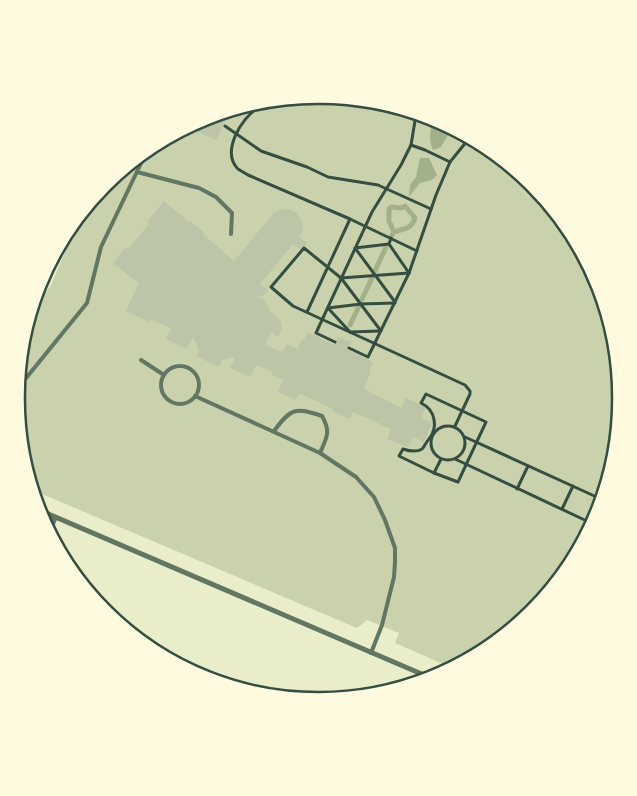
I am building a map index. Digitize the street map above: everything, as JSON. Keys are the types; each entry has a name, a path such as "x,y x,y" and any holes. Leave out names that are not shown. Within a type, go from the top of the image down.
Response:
{"street":[{"path":"49,515 420,673"},
{"path":"53,523 55,518"}],"lane":[{"path":"26,378 88,303 101,247 140,165"},
{"path":"137,172 199,188 216,197 232,213 231,234"},
{"path":"141,360 164,375"},
{"path":"178,366 190,369 198,379 199,386 195,396 185,403 179,404 168,400 162,390 161,383 164,375 172,368 178,366"},
{"path":"195,396 320,453 356,477 374,497 395,548 394,577 382,625 370,653"},
{"path":"274,431 282,419 290,412 303,410 322,416 327,426 327,436 320,453"}],"path":[{"path":"254,112 243,122 236,134 231,149 232,158 237,168 248,175 350,219 416,251"},
{"path":"335,342 316,333 372,212 387,190 411,145 415,121"},
{"path":"225,126 261,151 307,167 328,177 367,183 432,209"},
{"path":"349,348 368,357 409,273 436,194 450,162 465,144"},
{"path":"411,145 450,162"},
{"path":"307,312 350,219"},
{"path":"389,244 391,238"},
{"path":"355,248 389,244"},
{"path":"389,244 409,273"},
{"path":"380,331 341,278 304,248 271,287 293,306 466,385 470,391 455,426"},
{"path":"355,248 395,303"},
{"path":"341,278 409,273"},
{"path":"328,308 361,304 395,303"},
{"path":"328,308 350,332 380,331"},
{"path":"432,436 431,446 436,456 441,459 455,459 463,453 466,442 465,437 455,426 445,426 432,436 422,449 411,452 403,449 399,456 458,482 486,422 426,394 421,403 428,407 435,419 432,436"},
{"path":"465,437 595,496"},
{"path":"434,473 441,459"},
{"path":"455,459 585,520"},
{"path":"517,489 528,466"},
{"path":"562,509 573,486"}],"shaded area":[{"path":"318,104 376,110 431,127 482,154 526,190 563,235 590,286 606,341 612,398 606,455 590,510 563,561 526,606 482,642 442,664 395,643 399,633 367,620 357,628 42,494 31,455 25,398 28,360 35,322 45,293 51,285 74,235 111,190 155,154 206,127 261,110"},
{"path":"431,127 448,135 441,147 433,150 430,143"},
{"path":"420,158 429,158 437,175 432,180 420,183 409,197 410,185 416,177"}],"building":[{"path":"226,119 216,140 197,131"},
{"path":"164,201 204,232 203,234 234,261 275,212 288,209 297,213 303,224 302,233 299,237 307,243 301,250 293,244 260,284 268,290 263,297 260,295 259,297 264,300 271,312 281,321 282,327 279,336 274,335 272,330 265,345 282,352 287,344 297,349 307,332 334,345 338,337 351,342 348,350 373,362 364,389 401,408 406,398 426,407 421,418 432,423 424,442 413,437 408,447 387,439 391,429 353,412 350,419 299,393 296,400 278,392 283,380 271,374 272,372 256,365 250,377 230,368 235,358 231,357 222,360 219,367 196,356 199,350 195,340 192,338 187,349 166,339 171,328 150,319 149,322 126,311 139,283 113,263 126,247 128,249 149,224 147,222"}],"waterway":[{"path":"392,235 394,232 409,227 415,218 405,206 402,208 391,207 389,209 389,221 394,232"},
{"path":"375,271 386,247"},
{"path":"361,301 373,276"},
{"path":"350,325 359,306"}]}
